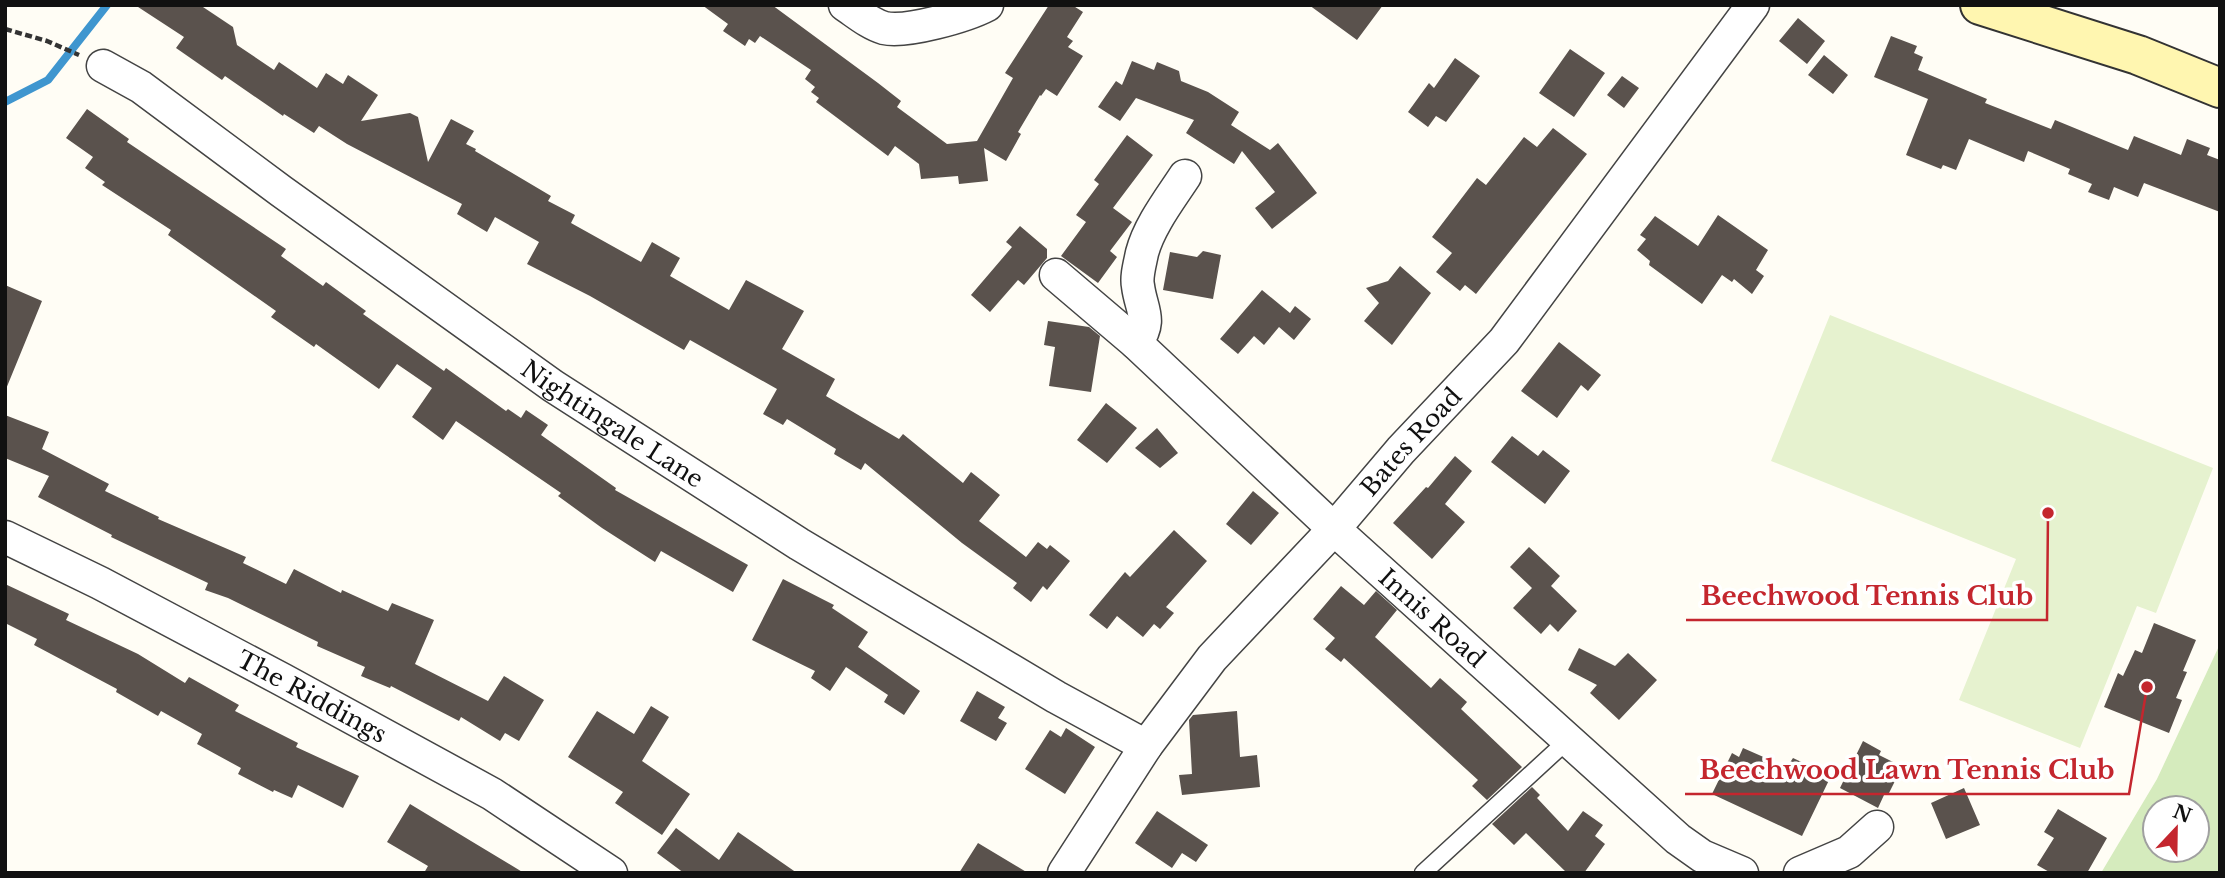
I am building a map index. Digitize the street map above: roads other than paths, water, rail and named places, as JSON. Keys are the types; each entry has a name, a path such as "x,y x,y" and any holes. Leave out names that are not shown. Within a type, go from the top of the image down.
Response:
{"street":[{"path":"845,5 886,28 935,22 970,14 987,5"},
{"name":"Bates Road","path":"1064,873 1146,746 1212,658 1334,529 1402,450 1504,341 1754,5"},
{"path":"1980,5 2138,55"},
{"path":"2020,5 2220,88"},
{"name":"Nightingale Lane","path":"103,66 141,87 553,386 799,544 1056,697 1146,746"},
{"path":"1136,343 1144,332 1146,313 1137,284 1143,251 1159,218 1185,176"},
{"name":"Innis Road","path":"1056,275 1136,343 1334,529 1678,839 1702,856 1742,873"},
{"name":"The Riddings","path":"5,537 100,583 271,673 480,788 611,873"},
{"path":"1800,873 1849,852 1877,827"}],"lane":[{"path":"1423,873 1569,739"}],"waterway":[{"path":"5,102 48,80 107,5"}],"place":[{"name":"Beechwood Tennis Club","path":"2048,513"},
{"name":"Beechwood Lawn Tennis Club","path":"2147,687"}]}
